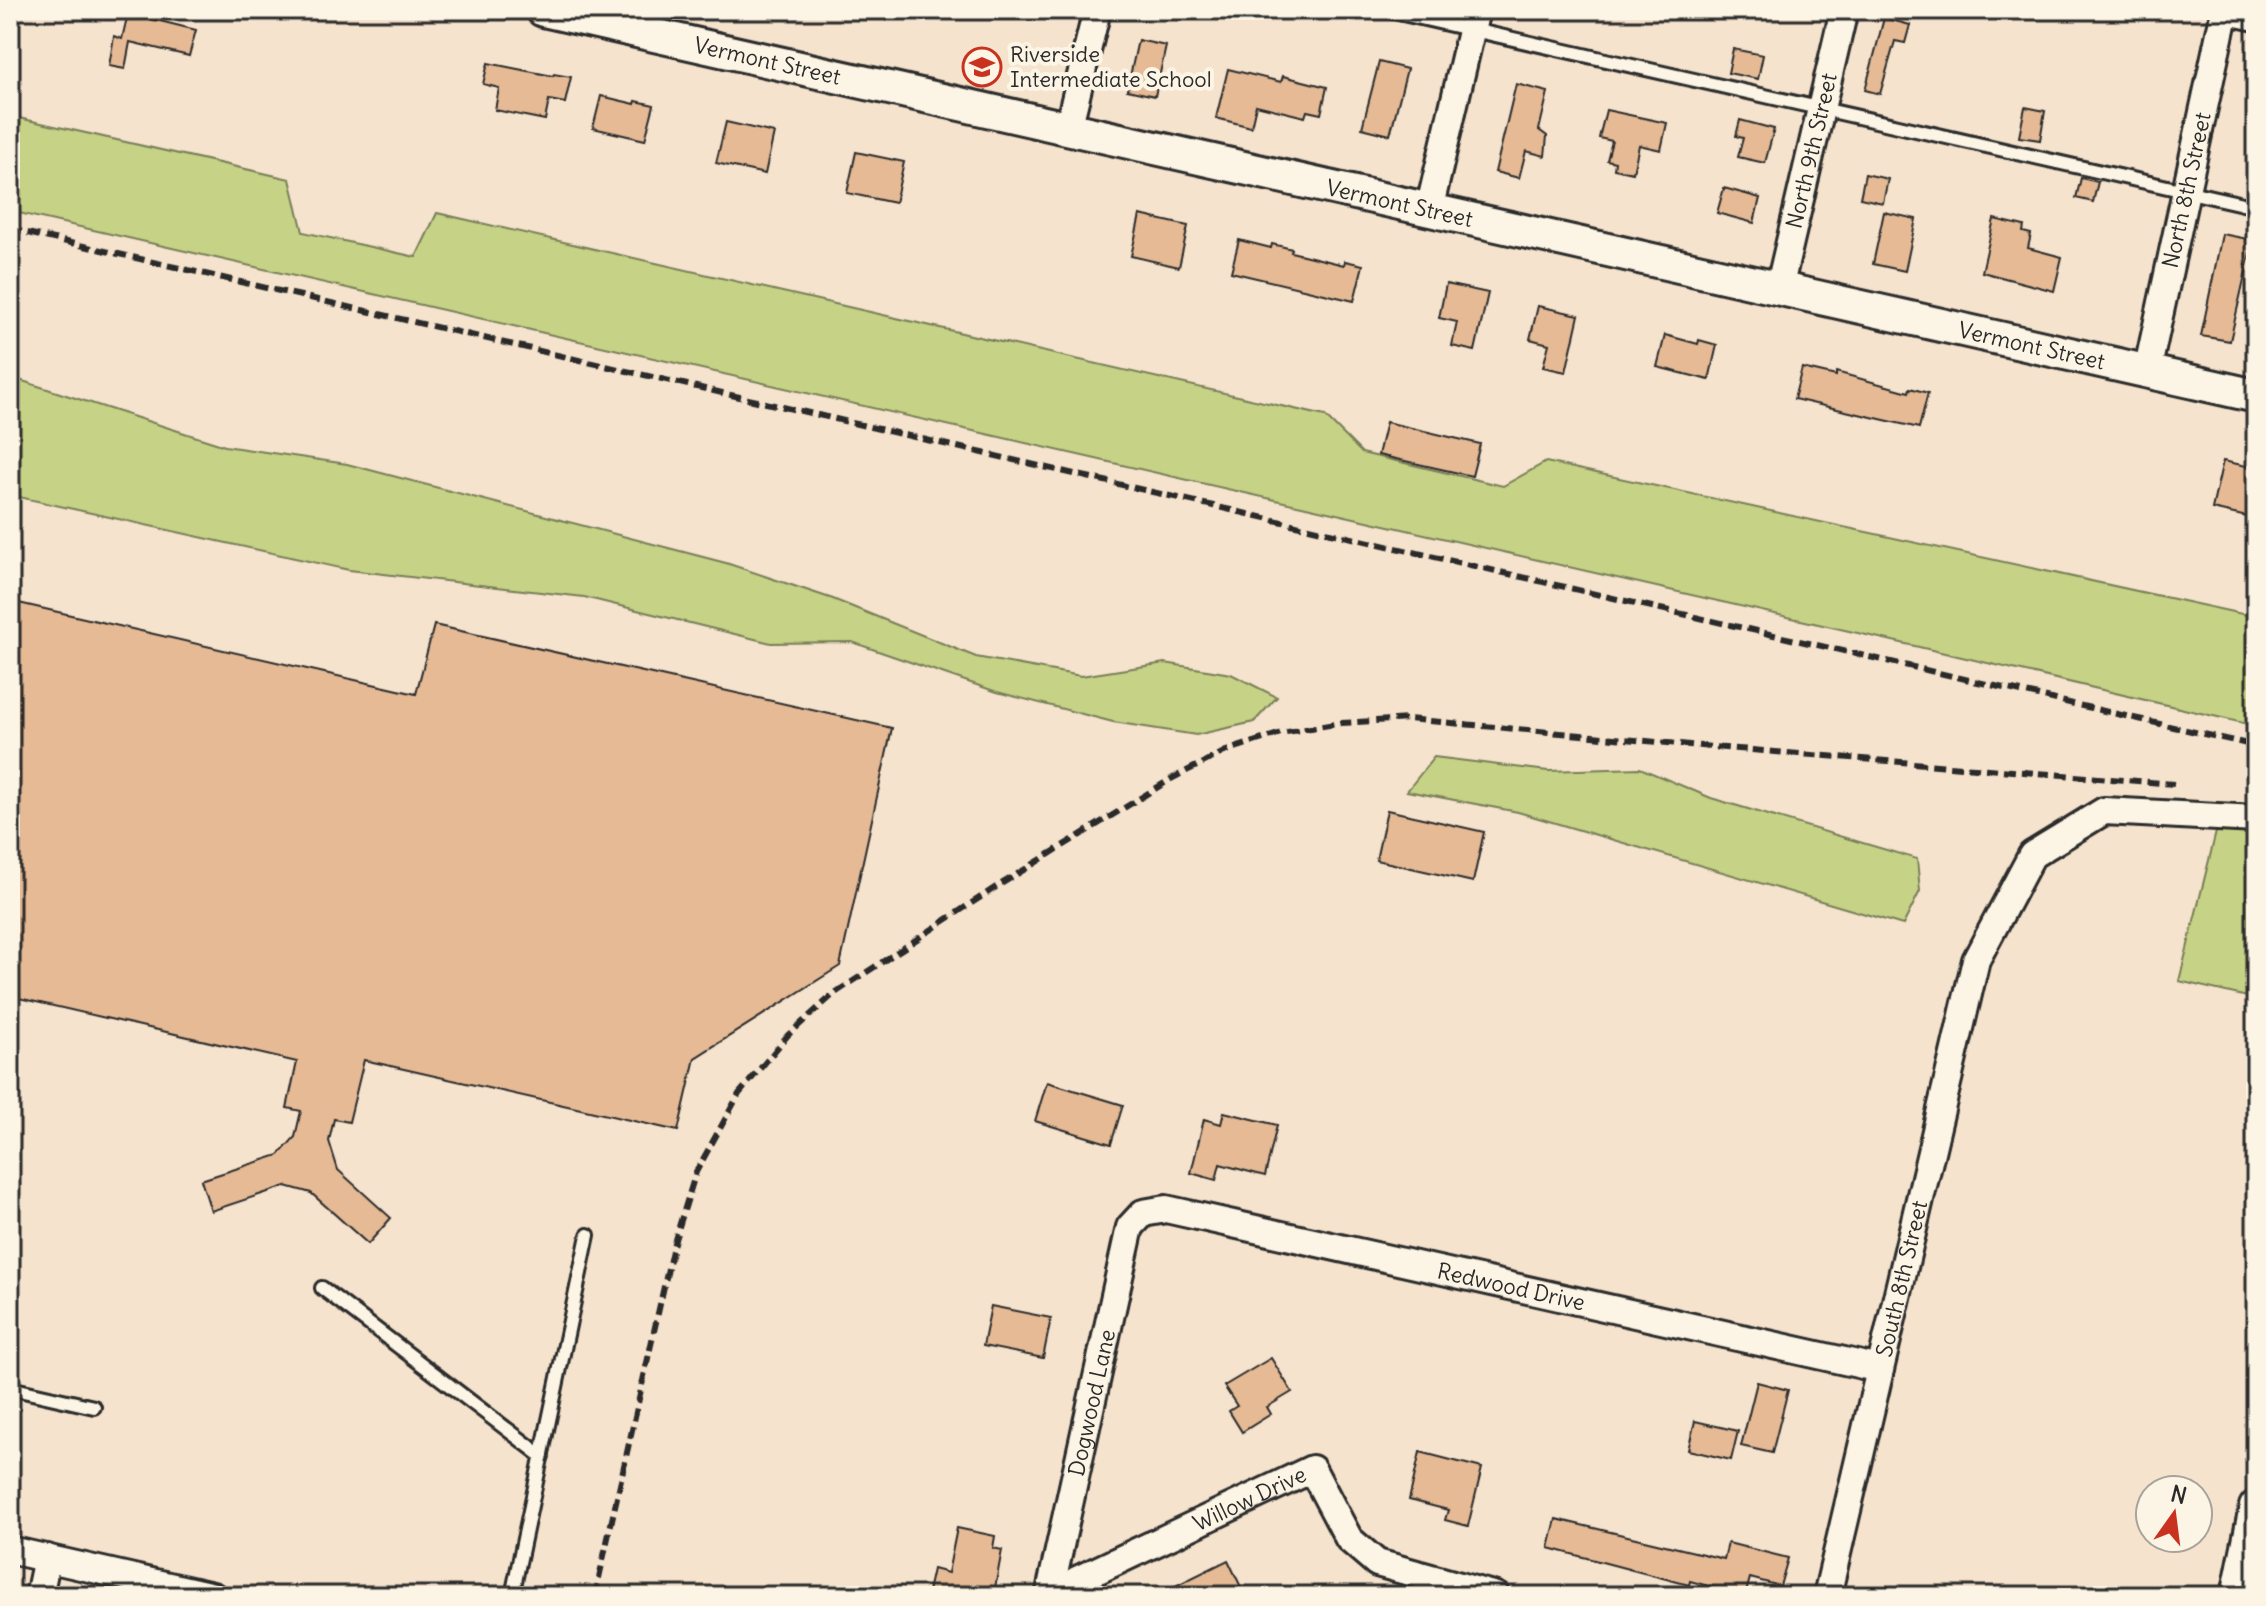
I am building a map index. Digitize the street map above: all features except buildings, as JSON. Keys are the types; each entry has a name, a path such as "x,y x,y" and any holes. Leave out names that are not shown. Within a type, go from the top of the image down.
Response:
{"street":[{"name":"Vermont Street","path":"543,10 2256,396"},
{"path":"1068,129 1097,10"},
{"name":"North 9th Street","path":"1779,289 1844,10"},
{"path":"2225,10 2256,17"},
{"name":"North 8th Street","path":"2147,372 2225,10"},
{"path":"1429,210 1474,20"},
{"name":"South 8th Street","path":"1827,1596 1976,960 2032,855 2104,811 2256,819"},
{"name":"Redwood Drive","path":"1143,1213 1166,1209 1880,1369"},
{"name":"Dogwood Lane","path":"1049,1596 1130,1227 1143,1213"},
{"name":"Willow Drive","path":"1060,1596 1077,1580 1312,1469 1349,1539 1377,1563 1496,1596"},
{"path":"2238,1596 2256,1507"},
{"path":"10,1550 213,1596"},
{"path":"39,1596 47,1558"}],"lane":[{"path":"1385,10 1474,20 1820,107 2256,207"},
{"path":"512,1596 588,1235"},
{"path":"322,1288 542,1456"},
{"path":"10,1388 94,1407"}],"green space":[{"path":"10,116 290,179 303,232 416,257 437,213 1325,416 1362,453 1503,486 1546,462 2256,617 2256,726 10,211"},
{"path":"10,377 225,446 347,464 726,563 833,599 976,657 1081,676 1165,663 1231,674 1277,697 1254,722 1196,735 1113,722 997,692 852,642 771,643 584,597 349,570 10,495"},
{"path":"1434,757 1548,771 1640,768 1711,798 1917,859 1920,891 1903,925 1518,812 1407,791"},
{"path":"2217,828 2256,835 2256,999 2179,981"}],"railway":[{"path":"10,229 2256,746"},
{"path":"595,1596 673,1246 696,1172 739,1094 788,1035 835,993 993,889 1171,779 1226,751 1281,733 1341,723 1408,719 2174,784"}],"place":[{"name":"Riverside Intermediate School","path":"982,67"}]}
